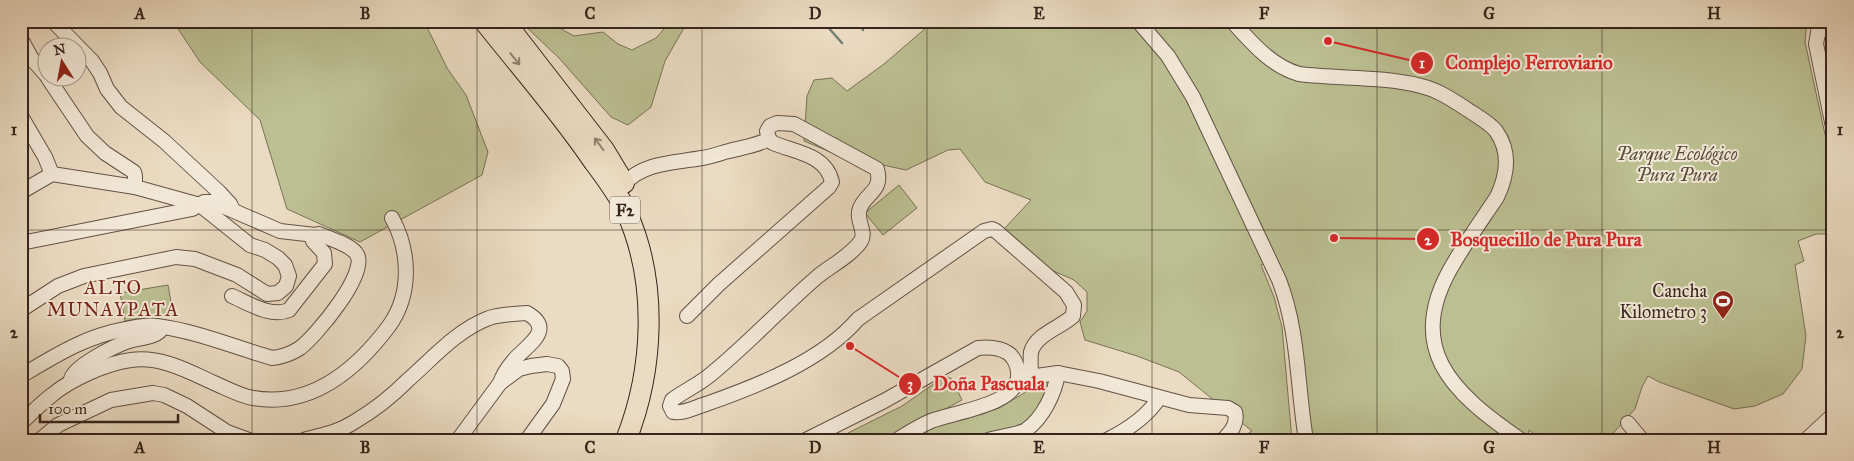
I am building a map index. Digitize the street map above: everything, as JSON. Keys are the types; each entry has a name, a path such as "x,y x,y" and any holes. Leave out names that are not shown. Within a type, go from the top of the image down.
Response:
{"highway":[{"name":"F2","path":"484,21 589,154 627,212 645,276 648,297 648,325 642,383 626,440"},
{"name":"F2","path":"504,21 604,150 624,184 644,230 656,296 655,354 651,383 635,440"}],"street":[{"path":"53,21 92,61 107,89 121,107 164,141 220,192 230,204 232,210"},
{"path":"1138,21 1168,56 1193,97 1282,287 1293,329 1306,440"},
{"path":"1232,21 1267,56 1286,70 1299,74 1400,82 1422,87 1450,98 1496,131 1506,158 1504,180 1497,197 1454,262 1443,283 1435,306 1432,333 1439,359 1457,387 1467,399 1494,422 1521,440"},
{"path":"1833,34 1819,24 1816,44 1817,53 1833,127"},
{"path":"21,39 38,66"},
{"path":"55,88 86,136 105,154 134,172 135,187"},
{"path":"688,316 719,284 829,187 832,182 831,175 819,162 809,155 772,143 767,131 770,126 777,123 794,124 877,169 879,176 876,188 859,211 858,217 863,234 862,238 853,250 817,277 710,375 672,400 670,406 673,412 677,413 750,387 786,370 816,353 849,329 858,319 984,231 989,229 996,231 1066,292 1074,305 1073,316 1035,343 1024,378 1011,392 1002,398 930,421 897,440"},
{"path":"24,125 45,157 52,174"},
{"path":"624,184 631,176 654,166 704,158 753,146 769,139"},
{"path":"21,192 52,174 135,187 200,205 250,245 265,250 278,258 285,265 289,276 286,286 278,293 268,294 237,275 195,258 176,256 84,276 58,286 21,310"},
{"path":"21,244 192,209 204,202 214,202 280,231 319,234 350,248 357,254 359,260 353,281 343,298 308,341 294,352 280,357 272,358 201,336 155,325 140,326 88,339 21,376"},
{"path":"21,423 53,394 72,382 115,363 144,359 160,361 185,369 250,398 266,400 299,396 324,386 347,371 379,339 394,319 400,303 407,270 403,240 392,218"},
{"path":"232,296 264,310 283,312 289,310 326,264 324,252 313,241 312,238 315,235"},
{"path":"304,440 334,432 353,423 407,382 462,332 495,316 526,313 538,322 540,331 534,342 504,372 500,382 458,440"},
{"path":"72,382 73,373 98,356 126,342 158,333 162,327"},
{"path":"806,440 884,401 978,348 996,348 1008,353 1016,362 1024,378"},
{"path":"500,382 519,369 531,366 547,364 558,366 562,370 563,379 553,404 527,440"},
{"path":"1024,378 1058,373 1098,381 1189,405 1228,408 1235,412 1235,425 1223,440"},
{"path":"988,440 1027,435 1050,402 1058,373"},
{"path":"40,440 58,425 111,400 153,393 187,406 227,432 249,440"},
{"path":"1107,440 1135,423 1152,409 1159,398"},
{"path":"1806,440 1833,415"},
{"path":"1628,423 1642,440"}],"green space":[{"path":"173,21 424,21 447,68 466,95 488,152 482,175 360,242 287,209 260,120 200,62"},
{"path":"520,21 547,21 574,36 603,32 618,44 632,50 656,38 671,21 688,21 665,61 651,107 628,125 611,117 559,58"},
{"name":"Parque Ecológico Pura Pura","path":"934,21 1807,21 1805,42 1833,171 1833,234 1816,234 1798,241 1804,261 1795,265 1806,336 1802,369 1783,394 1755,406 1734,409 1659,382 1648,376 1642,387 1635,409 1607,440 1542,440 1529,430 1528,440 1312,440 1298,324 1293,301 1275,258 1261,265 1274,297 1282,327 1292,440 1238,440 1252,431 1179,372 1137,356 1085,340 1080,322 1087,311 1087,292 1074,280 1049,269 1004,229 1031,200 985,182 960,149 948,150 906,170 840,156 804,141 807,96 814,80 832,78 847,91 884,64"},
{"path":"899,185 917,208 883,235 865,213"},
{"path":"168,285 173,313 125,321 120,293"},
{"path":"945,376 952,379 962,400 906,430 892,440 834,440 902,406"},
{"path":"1051,377 1040,408 1019,429 979,440 912,440 936,425 999,408"}],"waterway":[{"path":"826,21 827,26 842,43"},
{"path":"859,21 863,30"}],"place":[{"name":"Complejo Ferroviario","path":"1328,41"},
{"name":"Bosquecillo de Pura Pura","path":"1334,238"},
{"name":"Cancha Kilometro 3","path":"1723,320"},
{"name":"Doña Pascuala","path":"850,346"}],"district":[{"name":"ALTO MUNAYPATA","path":"113,298"}]}
